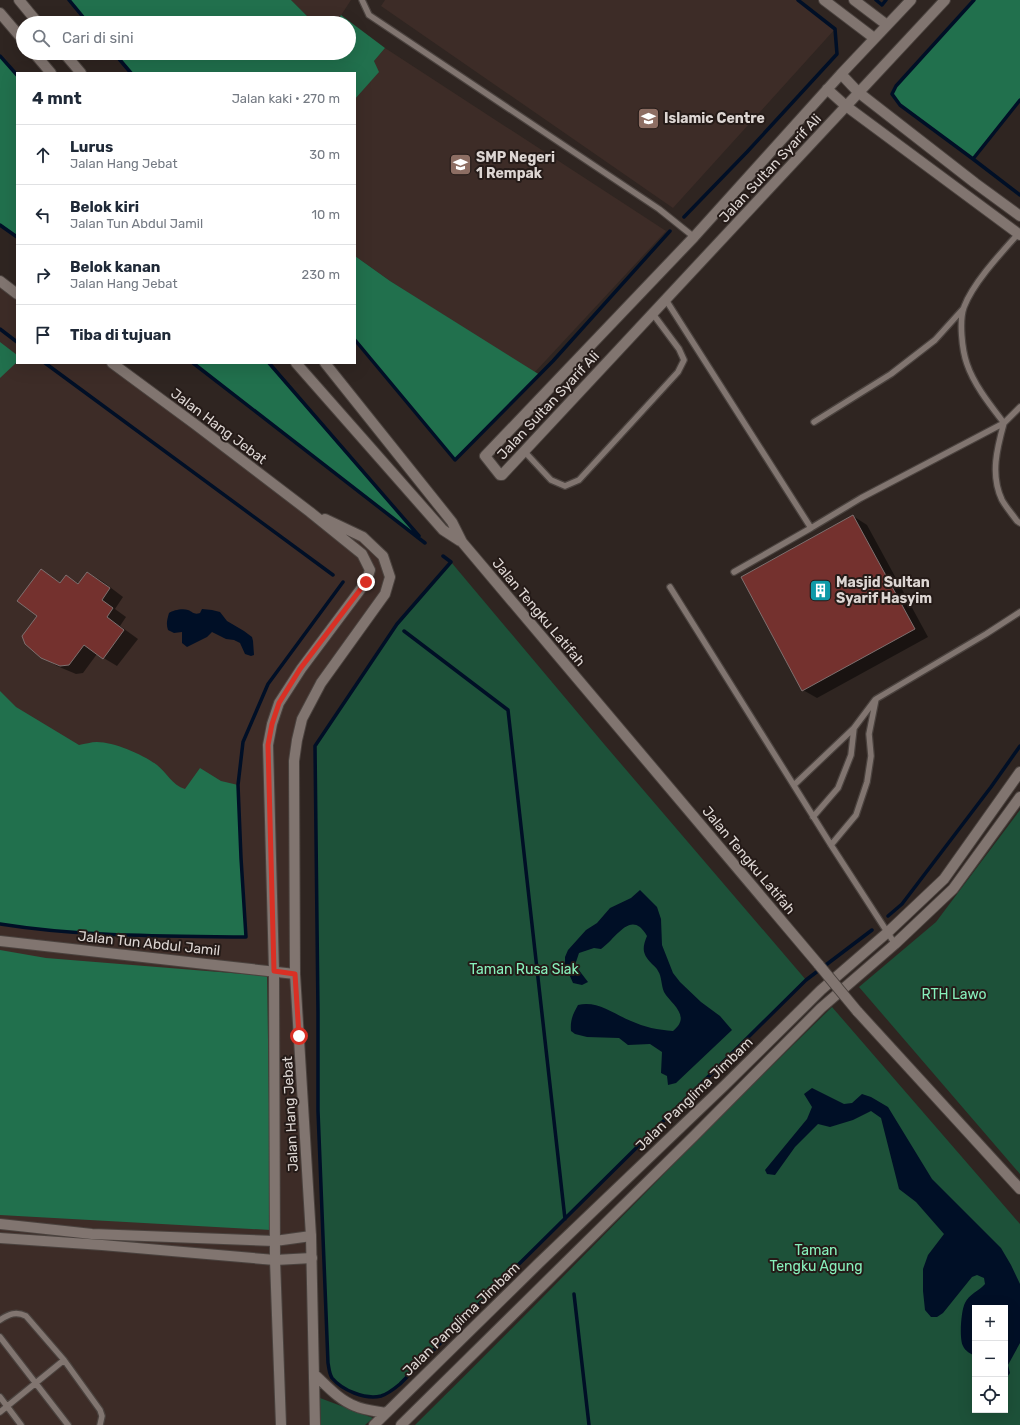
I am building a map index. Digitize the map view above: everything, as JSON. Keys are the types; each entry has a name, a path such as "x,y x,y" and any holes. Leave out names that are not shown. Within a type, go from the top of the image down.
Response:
{"street":[{"path":"19,0 32,16"},
{"path":"824,0 874,38"},
{"path":"854,0 887,26"},
{"name":"Jalan Sultan Syarif Ali","path":"911,0 827,89 694,237 484,456 501,475 945,0"},
{"path":"0,13 16,32"},
{"path":"40,60 50,72"},
{"path":"70,60 80,72"},
{"path":"841,74 858,92 1020,216"},
{"path":"827,89 846,106 1019,233"},
{"path":"0,281 16,293"},
{"name":"Jalan Hang Jebat","path":"113,364 310,512 362,554 370,570 366,582 300,669 279,703 272,724 268,745 274,971 275,1260 281,1425"},
{"name":"Jalan Tengku Latifah","path":"297,364 444,530 462,542"},
{"name":"Jalan Tengku Latifah","path":"325,364 452,522 462,542 819,965 856,1011 1020,1190"},
{"name":"Jalan Hang Jebat","path":"310,512 363,537 383,556 390,577 385,594 321,683 302,719 294,761 295,974 312,1258 315,1425"},
{"name":"Jalan Panglima Jimbam","path":"374,1425 821,990 888,932 944,878 1020,772"},
{"name":"Jalan Panglima Jimbam","path":"401,1425 821,1008 896,944 953,889 1020,797"},
{"name":"Jalan Tun Abdul Jamil","path":"0,941 295,974"},
{"path":"0,1224 92,1234 275,1241 311,1236"},
{"path":"0,1238 118,1246 275,1260 312,1258"},
{"path":"315,1375 335,1394 354,1406 386,1413"}],"lane":[{"path":"362,0 370,15 659,209 694,237"},
{"path":"1004,423 979,387 967,364 963,348 962,330 964,308 968,297 998,257 1019,233"},
{"path":"666,300 811,528"},
{"path":"814,422 891,374 935,340 964,308"},
{"path":"524,451 551,480 565,486 579,480 678,372 684,360 679,349 653,314"},
{"path":"734,572 860,498 1004,423 1020,407"},
{"path":"1004,423 997,448 995,474 1002,499 1020,523"},
{"path":"670,587 831,845 896,944"},
{"path":"794,785 854,728 876,699 986,634 1020,612"},
{"path":"831,845 856,815 867,782 871,756 869,734 876,699"},
{"path":"814,817 838,788 850,755 854,728"},
{"path":"0,1320 11,1314 21,1314 26,1316 64,1360 100,1410 102,1416 100,1425"},
{"path":"0,1337 68,1425"},
{"path":"0,1412 64,1360"},
{"path":"0,1397 21,1425"}],"shaded area":[{"path":"291,0 351,0 341,16 307,16"},
{"name":"Islamic Centre","path":"385,0 798,0 835,29 673,208 381,6"},
{"name":"SMP Negeri 1 Rempak","path":"385,48 666,231 534,373 390,281 356,257 356,98 378,72 374,61"},
{"path":"0,281 16,293 16,364 113,364 309,512 373,545 390,577 321,683 297,740 295,974 315,1425 0,1425"}],"green space":[{"path":"69,0 291,0 307,16 82,16"},
{"path":"973,0 1020,0 1020,100 973,159 900,105 892,94 896,86"},
{"path":"356,26 385,48 374,61 379,72 356,98 356,72 130,72 120,60 356,60"},
{"path":"0,56 16,74 16,236 0,225"},
{"path":"356,257 390,281 540,375 455,460 356,341"},
{"path":"0,342 16,354 16,363 0,378"},
{"path":"194,364 270,364 425,543"},
{"name":"Taman Rusa Siak","path":"451,562 806,980 400,1384 391,1392 384,1395 368,1397 354,1393 336,1382 331,1376 328,1363 318,1111 315,746 397,624"},
{"path":"0,691 16,707 79,745 95,742 112,744 145,757 161,768 173,782 185,789 200,768 221,781 238,785 246,937 92,934 0,924"},
{"name":"RTH Lawo","path":"1020,810 1020,1174 859,987 936,922"},
{"path":"0,950 46,958 267,976 271,1230 0,1215"},
{"name":"Taman Tengku Agung","path":"832,1007 1020,1224 1020,1425 415,1425"},
{"path":"320,1398 373,1418 365,1425 321,1425"}],"water":[{"path":"183,609 198,614 202,609 220,612 227,621 252,637 254,655 251,656 245,654 240,643 234,640 226,639 212,632 207,637 187,647 182,643 182,632 174,633 168,630 167,622 169,613 175,610"},
{"path":"640,890 657,907 661,919 662,945 673,973 680,982 701,1002 720,1016 732,1030 676,1083 668,1085 667,1076 661,1073 662,1052 650,1044 628,1045 619,1038 587,1037 575,1034 571,1031 571,1020 576,1008 578,1005 585,1004 592,1004 605,1008 636,1023 662,1030 673,1031 681,1020 678,1010 664,992 657,969 646,957 644,944 647,936 641,928 635,925 629,925 624,928 601,949 594,948 579,953 575,965 588,982 582,985 573,983 565,965 565,957 568,950 586,930 597,923 610,908 631,898"},
{"path":"812,1088 844,1104 852,1103 862,1094 871,1097 888,1107 932,1179 1001,1248 1020,1284 1020,1343 1008,1365 1008,1305 972,1305 972,1354 963,1346 961,1337 962,1312 969,1297 985,1284 984,1278 977,1275 972,1277 943,1313 937,1317 931,1317 925,1310 923,1269 928,1255 944,1234 916,1202 899,1189 881,1118 871,1111 853,1120 830,1127 818,1124 795,1147 775,1175 767,1174 765,1170 807,1119 812,1107 804,1094"},
{"path":"1008,1365 1010,1373 1008,1376"}],"building":[{"name":"Masjid Sultan Syarif Hasyim","path":"853,515 915,629 802,691 741,577"},
{"path":"41,569 60,583 66,575 78,584 87,572 110,588 102,600 113,608 107,617 124,630 103,659 84,645 69,665 60,666 41,658 25,644 22,636 37,616 17,601"}],"waterway":[{"path":"69,0 82,16"},
{"path":"684,217 747,152 837,54 835,29 798,0"},
{"path":"876,0 882,5 886,0"},
{"path":"973,159 900,105 892,94 896,86 974,0"},
{"path":"0,56 16,74"},
{"path":"120,60 130,72"},
{"path":"1020,100 973,159 1020,195"},
{"path":"0,225 16,236"},
{"path":"356,341 455,460 553,361 670,231"},
{"path":"0,329 16,341"},
{"path":"46,364 333,575"},
{"path":"194,364 425,543"},
{"path":"270,364 419,536"},
{"path":"443,556 451,562 397,624 315,746 318,1111 328,1363 331,1376 336,1382 354,1393 368,1397 386,1394 400,1384 806,980 872,930"},
{"path":"0,924 92,934 246,937 238,785 243,742 268,684 343,582"},
{"path":"404,631 508,710 565,1219"},
{"path":"888,916 902,904 991,787 1020,746"},
{"path":"574,1294 589,1425"}],"place":[{"name":"Islamic Centre","path":"648,118"},
{"name":"SMP Negeri 1 Rempak","path":"460,165"},
{"name":"Masjid Sultan Syarif Hasyim","path":"821,590"}],"route":[{"path":"299,1036 295,974 274,971 268,745 272,724 279,703 300,669 366,582"}]}
